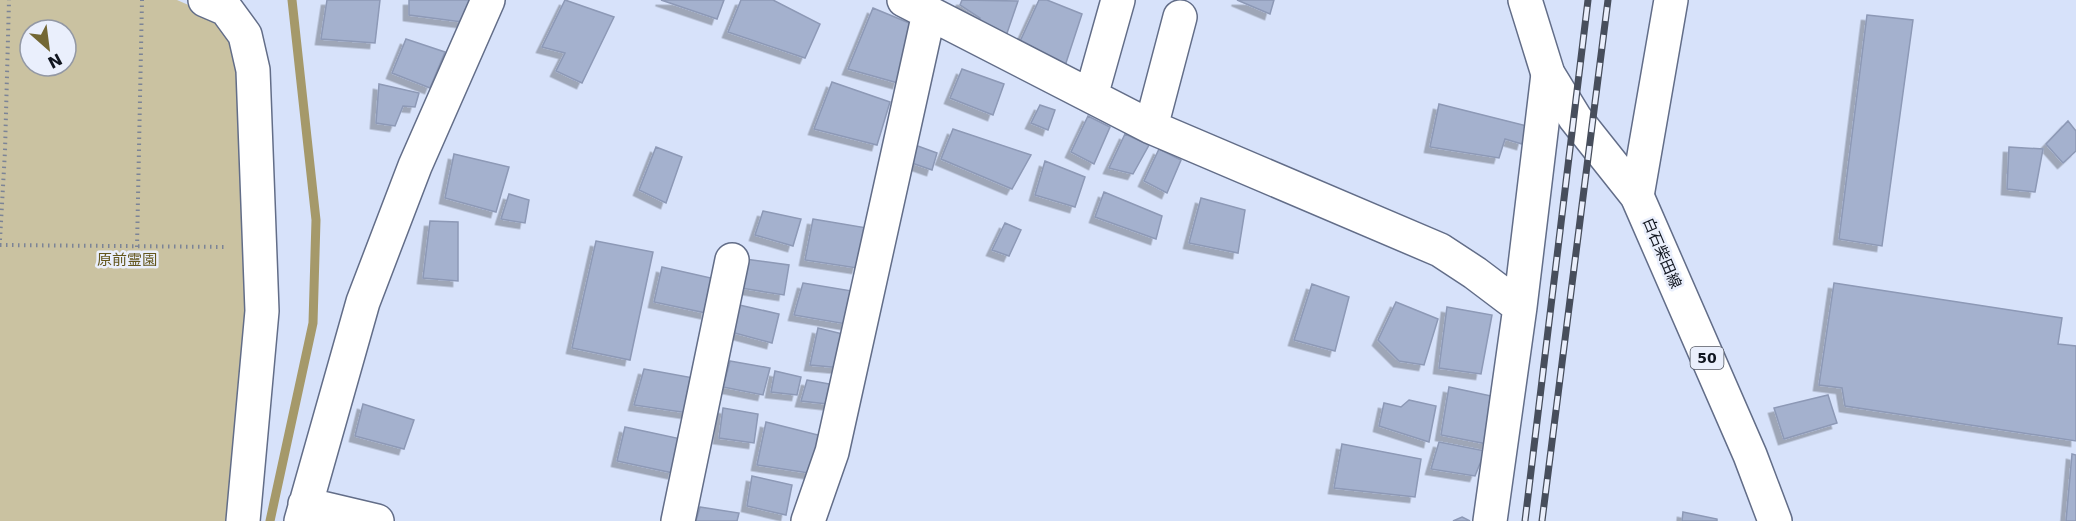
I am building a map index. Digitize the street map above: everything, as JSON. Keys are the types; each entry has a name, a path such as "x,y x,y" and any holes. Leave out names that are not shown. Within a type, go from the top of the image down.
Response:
{"street":[{"path":"205,0 226,9 245,35 253,70 261,248 261,332 243,521"},
{"path":"377,521 303,512 363,302 415,166 488,0"},
{"path":"1091,96 1118,0"},
{"name":"白石柴田線","path":"1526,0 1548,74 1575,118 1637,196 1750,455 1775,521"},
{"path":"1637,196 1671,0"},
{"path":"808,521 832,452 916,7 1151,126 1440,250 1520,307"},
{"path":"1151,126 1180,17"},
{"path":"1490,521 1520,307 1548,74"},
{"path":"678,521 732,260"}],"path":[{"path":"0,240 9,0"},
{"path":"137,247 142,0"},
{"path":"0,245 261,248"}],"green space":[{"name":"原前霊園","path":"0,0 177,0 216,17 238,39 255,264 231,521 0,521"}],"building":[{"path":"327,0 380,0 375,43 321,39"},
{"path":"409,0 471,0 462,22 409,15"},
{"path":"565,0 614,17 582,83 556,71 565,53 542,47"},
{"path":"661,0 724,0 717,19"},
{"path":"741,0 773,0 820,24 805,58 728,32"},
{"path":"962,0 1018,1 1004,42 978,27 980,18 960,5"},
{"path":"1039,0 1047,0 1082,14 1064,69 1017,48"},
{"path":"1237,0 1274,0 1270,14"},
{"path":"873,8 914,25 898,83 848,69"},
{"path":"1867,15 1913,20 1882,246 1839,239"},
{"path":"406,39 445,52 430,88 392,73"},
{"path":"962,69 1004,84 993,115 950,98"},
{"path":"832,82 890,102 877,145 814,129"},
{"path":"379,84 419,93 415,107 403,106 395,126 376,123"},
{"path":"1439,104 1527,126 1522,144 1505,139 1499,158 1430,147"},
{"path":"1040,105 1055,110 1048,130 1031,123"},
{"path":"1088,116 1110,127 1094,164 1071,152"},
{"path":"2068,121 2076,131 2076,151 2063,163 2046,144"},
{"path":"953,129 1031,155 1012,189 941,159"},
{"path":"1125,134 1149,145 1133,174 1109,168"},
{"path":"915,145 937,153 932,170 909,162"},
{"path":"656,147 682,157 666,203 639,190"},
{"path":"2009,147 2043,149 2035,192 2007,189"},
{"path":"1159,149 1181,160 1167,193 1144,181"},
{"path":"454,154 509,167 496,212 445,198"},
{"path":"1045,161 1085,177 1075,207 1035,195"},
{"path":"1104,192 1162,216 1156,239 1095,217"},
{"path":"509,194 529,200 525,223 501,219"},
{"path":"1201,198 1245,210 1238,253 1189,243"},
{"path":"763,211 801,219 793,246 755,235"},
{"path":"813,219 867,228 857,268 805,260"},
{"path":"430,221 458,222 458,281 423,278"},
{"path":"1005,223 1021,230 1009,256 992,250"},
{"path":"596,241 653,252 630,360 572,348"},
{"path":"745,259 789,265 784,295 741,288"},
{"path":"662,267 711,278 706,313 654,302"},
{"path":"803,283 852,291 846,324 794,315"},
{"path":"1834,283 2062,318 2058,344 2076,346 2076,441 1845,406 1842,388 1819,385"},
{"path":"1312,284 1349,297 1335,351 1294,340"},
{"path":"1396,302 1438,319 1424,365 1399,361 1378,340"},
{"path":"735,304 779,314 772,343 731,332"},
{"path":"1447,307 1492,315 1481,374 1439,368"},
{"path":"818,328 851,336 842,368 810,365"},
{"path":"730,361 770,368 763,395 723,387"},
{"path":"644,369 699,379 688,413 634,405"},
{"path":"775,371 801,377 797,395 771,392"},
{"path":"807,380 841,386 836,405 801,401"},
{"path":"1449,387 1496,397 1487,444 1441,435"},
{"path":"1828,395 1837,423 1784,439 1774,408"},
{"path":"1409,400 1436,406 1429,442 1379,426 1384,403 1401,407"},
{"path":"363,404 414,420 404,449 355,436"},
{"path":"723,408 758,414 754,443 719,438"},
{"path":"766,422 826,437 815,474 757,465"},
{"path":"625,427 681,439 673,473 617,461"},
{"path":"1439,442 1485,451 1475,476 1431,469"},
{"path":"1342,444 1421,459 1415,497 1334,488"},
{"path":"2072,454 2076,455 2076,521 2066,521"},
{"path":"752,476 792,485 786,515 747,506"},
{"path":"700,507 739,513 737,521 696,521"},
{"path":"1683,512 1717,519 1717,521 1682,521"},
{"path":"1462,517 1470,521 1453,521"}],"waterway":[{"path":"270,521 313,323 316,220 292,0"}],"railway":[{"path":"1525,521 1588,0"},
{"path":"1542,521 1608,0"}]}
